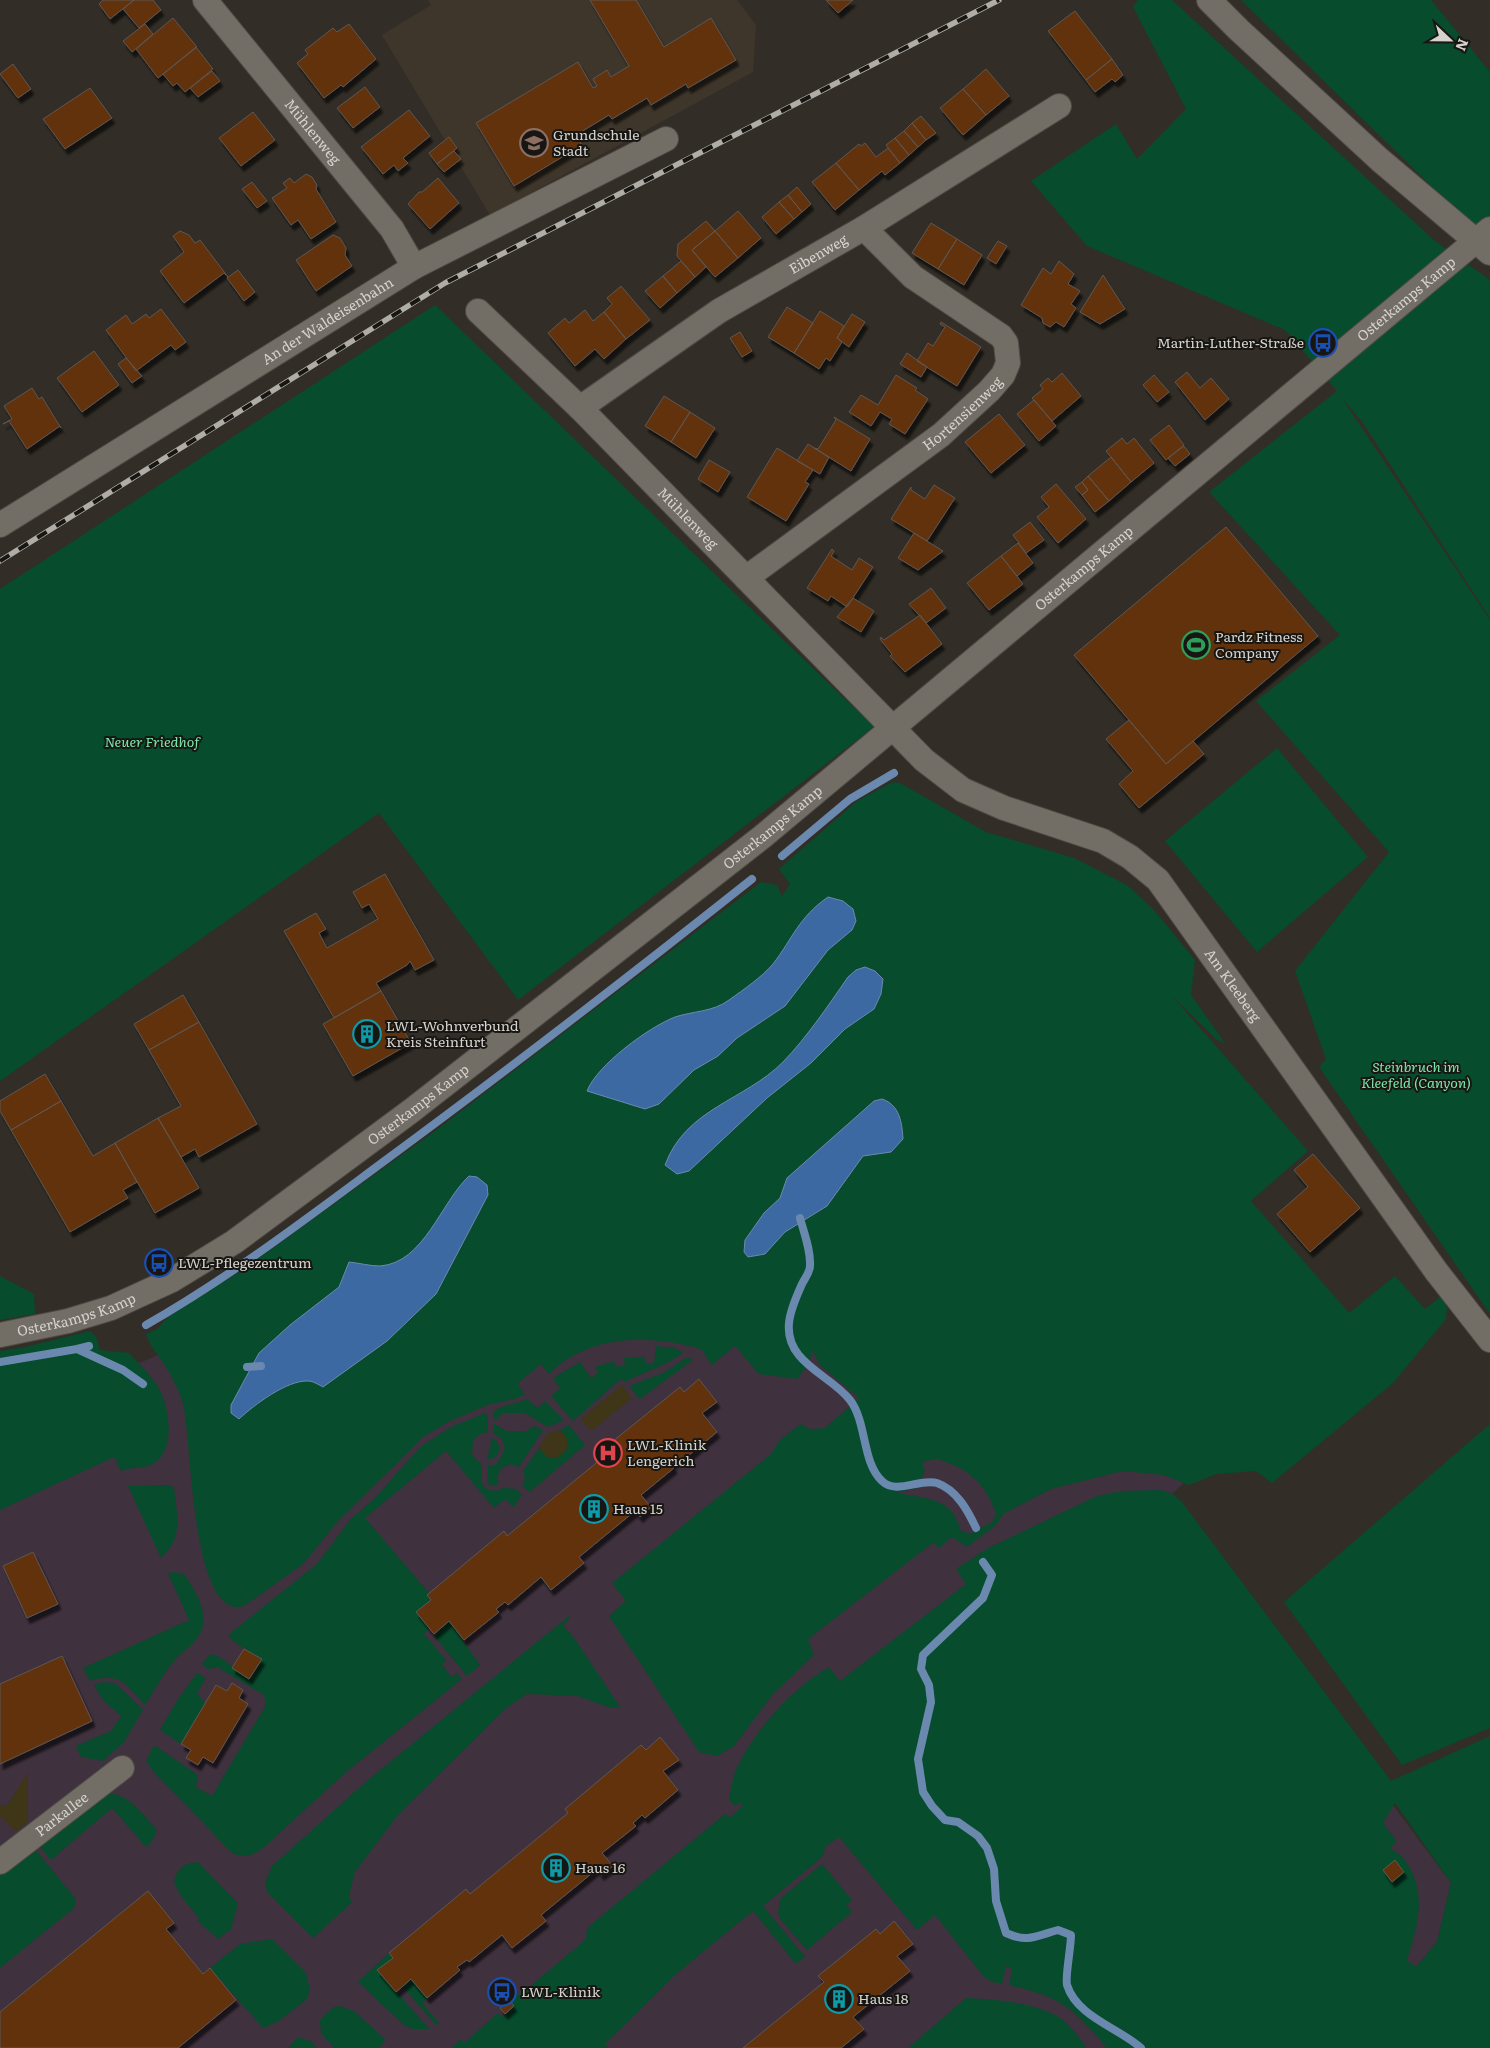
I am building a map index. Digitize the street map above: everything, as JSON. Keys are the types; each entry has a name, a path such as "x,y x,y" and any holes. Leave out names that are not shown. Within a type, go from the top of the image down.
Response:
{"street":[{"name":"Mühlenweg","path":"205,0 392,229 414,267"},
{"path":"1209,0 1380,160 1485,241"},
{"name":"Eibenweg","path":"580,408 719,311 864,228 1059,106"},
{"name":"An der Waldeisenbahn","path":"0,524 414,267 666,139"},
{"name":"Hortensienweg","path":"746,578 941,435 990,391 1003,375 1008,364 1006,343 1001,336 913,278 864,228"},
{"name":"Osterkamps Kamp","path":"0,1335 68,1322 111,1308 172,1280 234,1242 411,1111 762,837 1485,241"},
{"name":"Mühlenweg","path":"478,311 580,408 894,728"},
{"name":"Am Kleeberg","path":"894,728 924,760 964,790 1004,808 1103,841 1130,857 1158,880 1436,1271 1490,1340"},
{"name":"Parkallee","path":"0,1862 122,1768"}],"shaded area":[{"name":"Grundschule Stadt","path":"428,0 737,0 756,25 753,72 490,215 382,35 431,5"},
{"name":"LWL-Klinik Lengerich","path":"260,1310 1295,1383 1165,1500 1451,1883 1437,1942 1370,2022 1310,2048 0,2048 0,1406 94,1383"}],"green space":[{"name":"Steinbruch im Kleefeld (Canyon)","path":"1138,0 1172,0 1435,241 1490,280 1490,618 1363,423 1341,397 1490,620 1490,1314 1319,1067 1326,1059 1295,971 1389,852 1256,701 1340,635 1209,492 1337,391 1285,330 1087,246 1031,181 1116,124 1137,159 1186,109 1133,7"},
{"path":"1241,0 1431,0 1490,72 1490,238 1471,225"},
{"name":"Neuer Friedhof","path":"435,305 874,727 518,1000 379,813 0,1081 0,589"},
{"path":"1277,748 1368,857 1257,952 1165,841"},
{"path":"893,782 900,783 986,832 1074,858 1127,885 1154,910 1195,960 1191,995 1225,1043 1217,1040 1172,996 1308,1151 1251,1201 1349,1313 1395,1276 1425,1309 1441,1296 1447,1307 1446,1319 1393,1383 1272,1483 1256,1471 1216,1474 1189,1485 1164,1475 1122,1471 1051,1489 1003,1514 996,1525 967,1547 952,1537 939,1548 934,1542 808,1639 814,1655 773,1694 734,1746 717,1756 699,1752 609,1616 626,1601 612,1583 770,1455 780,1440 800,1424 810,1429 825,1428 859,1398 820,1365 812,1350 810,1362 797,1379 759,1374 735,1346 712,1365 701,1349 661,1341 621,1341 601,1345 582,1351 565,1361 549,1374 541,1364 517,1384 525,1394 515,1399 487,1405 448,1422 423,1437 338,1521 303,1564 244,1606 226,1604 213,1586 203,1558 192,1486 183,1404 173,1379 148,1341 146,1334 157,1329 169,1316 244,1269 439,1128 761,882 777,885 782,896 790,884 779,869 857,801","holes":["936,1459 947,1462 966,1472 981,1485 987,1493 996,1514 992,1522 970,1534 960,1530 957,1519 944,1505 926,1498 896,1493 917,1488 925,1471 922,1462"]},
{"path":"0,1276 34,1294 35,1314 0,1320"},
{"path":"90,1331 96,1337 100,1350 129,1353 157,1385 165,1403 169,1426 166,1448 161,1456 150,1465 121,1471 114,1457 0,1510 0,1351 25,1347"},
{"path":"656,1346 675,1348 683,1353 669,1362 624,1382 621,1379 573,1421 551,1396 560,1388 553,1378 580,1362 591,1378 598,1373 595,1367 614,1361 616,1367 625,1365 624,1358 645,1357 645,1364 654,1363"},
{"path":"686,1358 694,1359 640,1399 629,1386 663,1373"},
{"path":"527,1399 537,1408 545,1401 564,1420 548,1427 525,1413 503,1413 497,1419 494,1419 493,1413 499,1408"},
{"path":"485,1413 488,1417 488,1432 480,1434 473,1440 472,1455 482,1465 481,1482 486,1489 496,1491 504,1488 517,1489 522,1495 513,1507 505,1499 494,1508 446,1451 365,1518 429,1593 427,1595 431,1600 416,1612 429,1628 424,1634 446,1660 442,1665 452,1677 457,1673 462,1679 345,1773 262,1849 247,1855 232,1853 153,1771 146,1761 154,1745 198,1775 196,1787 212,1796 266,1705 264,1695 217,1667 209,1669 201,1664 211,1654 221,1658 250,1679 261,1659 232,1640 228,1635 317,1564 350,1520 376,1497 420,1447 451,1427"},
{"path":"494,1424 507,1431 526,1431 534,1426 543,1430 519,1467 511,1464 501,1468 497,1478 499,1484 493,1486 487,1483 488,1466 497,1464 505,1449 502,1439 493,1433"},
{"path":"1490,1424 1490,1728 1402,1765 1284,1602"},
{"path":"569,1425 585,1445 530,1492 522,1486 525,1480 523,1471 539,1448 541,1452 567,1449 568,1439 560,1430"},
{"path":"492,1438 498,1444 499,1451 496,1457 487,1460"},
{"path":"171,1485 174,1488 177,1517 176,1534 168,1550 161,1558 128,1486"},
{"path":"1160,1490 1173,1494 1182,1502 1391,1781 1490,1736 1490,2048 1107,2048 1085,2023 1065,2006 1042,1994 1009,1985 1012,1969 1006,1966 1002,1984 992,1982 984,1977 935,1915 917,1930 839,1837 826,1846 822,1857 763,1906 805,1957 796,1964 753,1911 676,1974 605,2044 608,2048 451,2048 461,2039 464,2043 498,2013 502,2017 514,2006 509,2000 526,1990 586,1939 587,1928 725,1814 730,1817 743,1806 740,1802 735,1806 729,1800 736,1770 753,1740 775,1712 801,1686 829,1667 840,1681 966,1584 956,1569 988,1548 1097,1496 1122,1491","holes":["1395,1803 1451,1883 1437,1942 1416,1967 1407,1960 1415,1934 1419,1909 1417,1885 1405,1860 1390,1847 1397,1842 1383,1823"]},
{"path":"168,1573 184,1574 198,1597 203,1614 202,1630 192,1644 171,1665 145,1705 127,1686 116,1679 100,1678 90,1681 83,1668 189,1620"},
{"path":"569,1616 570,1619 563,1625 577,1642 620,1707 611,1708 577,1696 527,1694 506,1708 398,1815 355,1872 349,1896 352,1902 313,1938 267,1892 265,1883 272,1866 368,1780"},
{"path":"449,1621 480,1665 467,1676 434,1636"},
{"path":"197,1673 206,1678 197,1693 205,1703 181,1744 160,1730 178,1699"},
{"path":"103,1682 115,1683 143,1710 124,1742 103,1761 81,1757 76,1746 111,1731 121,1716 103,1700 94,1685"},
{"path":"107,1793 122,1797 141,1812 157,1830 153,1840 146,1847 112,1808 51,1860 39,1846"},
{"path":"34,1848 76,1899 74,1908 0,1968 0,1876"},
{"path":"198,1862 238,1903 231,1929 218,1939 197,1920 199,1918 180,1895 174,1882 177,1873 182,1867"},
{"path":"822,1864 852,1900 846,1905 852,1912 807,1950 781,1920 778,1913 780,1899"},
{"path":"272,1939 306,1973 310,1989 307,1999 279,2021 263,2028 210,1968 240,1944"},
{"path":"389,1953 393,1958 378,1970 429,2029 413,2029 405,2026 358,1982"},
{"path":"411,1979 427,1998 422,2003 439,2023 436,2025 403,1987"},
{"path":"966,1998 1017,2003 1044,2010 1064,2021 1087,2048 908,2048"},
{"path":"339,2006 354,2011 386,2040 379,2048 334,2048 321,2033 320,2020 332,2008"},
{"path":"298,2037 312,2042 317,2048 288,2048"}],"sand":[{"path":"622,1385 632,1398 591,1431 581,1419"},
{"path":"560,1430 568,1439 567,1449 557,1458 548,1458 539,1448 547,1434"},
{"path":"28,1772 28,1821 16,1832 0,1816 0,1805 7,1806"}],"water":[{"path":"828,897 843,901 853,909 856,921 852,930 828,950 785,1006 737,1038 718,1056 694,1070 659,1104 645,1109 587,1091 601,1070 638,1038 675,1017 723,1004 758,978 773,964 803,921"},
{"path":"865,967 875,971 883,979 881,994 874,1009 845,1029 811,1063 767,1098 689,1171 677,1174 665,1165 674,1146 687,1130 717,1107 768,1075 783,1062 809,1032 848,977 856,970"},
{"path":"882,1099 893,1106 899,1115 903,1139 891,1152 863,1156 827,1206 785,1232 765,1254 748,1257 744,1252 745,1240 764,1213 780,1198 787,1178 874,1101"},
{"path":"469,1176 477,1177 487,1185 488,1195 436,1294 387,1341 323,1387 310,1381 300,1382 271,1394 239,1419 231,1413 231,1405 259,1353 290,1325 339,1287 349,1262 380,1266 395,1262 409,1254 430,1230 459,1187"}],"building":[{"path":"103,0 134,0 110,19 99,4"},
{"path":"134,0 153,0 161,10 139,28 123,9"},
{"path":"590,0 636,0 664,47 711,18 736,60 688,88 686,84 651,105 647,98 612,119 609,115 576,135 582,145 514,186 476,123 578,62 593,88 597,86 593,79 607,70 611,77 629,66"},
{"path":"826,0 853,0 838,13"},
{"path":"1075,11 1112,59 1086,80 1048,31"},
{"path":"173,18 197,47 158,78 136,49"},
{"path":"145,24 153,34 132,52 123,41"},
{"path":"349,24 376,59 343,87 341,85 324,98 297,63 308,54 305,50 333,28 337,32"},
{"path":"196,47 213,69 185,92 177,83 173,86 163,74"},
{"path":"1112,59 1123,75 1115,82 1112,79 1095,92 1086,80"},
{"path":"13,64 31,89 18,98 0,74"},
{"path":"986,69 1009,96 986,115 963,89"},
{"path":"212,71 220,81 198,97 190,88"},
{"path":"365,87 380,107 353,128 337,108"},
{"path":"90,88 112,118 65,149 43,119"},
{"path":"963,89 986,115 963,135 940,108"},
{"path":"409,110 430,136 403,158 408,163 398,171 394,165 383,174 361,147"},
{"path":"253,112 275,140 241,166 219,138"},
{"path":"921,116 936,133 926,140 912,123"},
{"path":"912,123 926,140 918,147 904,131"},
{"path":"904,131 918,147 909,155 895,138"},
{"path":"449,137 457,148 437,164 429,153"},
{"path":"895,138 909,155 900,163 886,145"},
{"path":"865,143 876,157 888,148 900,163 885,175 882,171 859,190 836,163 859,144 861,146"},
{"path":"454,151 461,159 444,172 437,164"},
{"path":"836,163 859,190 835,210 812,182"},
{"path":"306,174 312,177 317,185 316,189 336,222 311,239 298,220 291,225 272,198 287,188 283,183 290,178 294,183"},
{"path":"438,178 459,203 430,229 408,204 419,192 422,192"},
{"path":"252,182 267,201 257,208 242,189"},
{"path":"797,187 811,204 802,212 788,195"},
{"path":"788,195 802,212 794,219 779,202"},
{"path":"779,202 794,219 776,234 762,217"},
{"path":"738,211 761,238 738,258 715,231"},
{"path":"706,221 715,231 692,250 706,267 695,277 677,256 678,244"},
{"path":"931,223 957,239 938,269 912,253"},
{"path":"180,231 189,235 195,243 200,240 228,277 224,273 184,303 160,271 184,252 173,236"},
{"path":"715,231 738,258 715,277 692,250"},
{"path":"333,235 340,238 346,248 345,255 352,266 316,291 296,260"},
{"path":"957,239 982,255 964,285 938,269"},
{"path":"998,241 1007,246 996,264 987,258"},
{"path":"681,261 695,277 677,293 663,276"},
{"path":"1059,261 1074,274 1068,284 1080,291 1071,304 1076,308 1064,327 1056,322 1050,327 1043,323 1042,318 1021,305 1043,268 1051,274"},
{"path":"238,270 255,292 244,301 227,278"},
{"path":"1103,275 1125,309 1100,324 1080,312"},
{"path":"663,276 677,293 660,308 645,291"},
{"path":"621,286 650,320 626,339 604,312 612,304 607,298"},
{"path":"787,307 813,323 794,353 768,337"},
{"path":"161,309 186,342 175,350 171,345 136,371 106,330 126,315 132,324 146,314 149,318"},
{"path":"585,310 593,321 604,312 626,339 604,359 595,349 575,366 548,333 565,318 569,323"},
{"path":"820,311 844,326 837,338 842,342 830,361 826,358 819,369 794,353"},
{"path":"852,314 865,322 849,347 837,338"},
{"path":"941,322 981,347 957,386 917,361 928,343 933,346 945,327 940,324"},
{"path":"740,332 752,351 742,357 730,338"},
{"path":"94,351 119,385 82,412 57,378"},
{"path":"907,353 927,367 921,377 900,364"},
{"path":"126,358 142,376 132,383 118,364"},
{"path":"1187,372 1200,388 1211,378 1229,399 1205,420 1175,382"},
{"path":"1062,373 1081,396 1052,421 1032,398 1043,389 1040,385 1048,378 1052,382"},
{"path":"896,375 917,388 915,390 928,399 905,434 889,424 892,419 880,412 871,426 849,412 861,395 878,405"},
{"path":"1154,375 1169,392 1157,402 1143,385"},
{"path":"32,388 39,399 42,397 60,426 27,449 9,421 3,424 12,419 4,406"},
{"path":"664,396 690,412 671,442 645,426"},
{"path":"1034,400 1056,426 1039,441 1017,414"},
{"path":"690,412 715,428 696,458 671,442"},
{"path":"999,414 1025,445 991,473 965,442"},
{"path":"834,417 870,439 851,471 814,448 818,449 836,420"},
{"path":"1169,425 1184,445 1166,460 1150,440"},
{"path":"1122,438 1127,444 1134,438 1154,463 1131,482 1106,451"},
{"path":"808,444 829,457 820,474 797,461"},
{"path":"1184,446 1190,454 1175,466 1168,458"},
{"path":"777,448 813,470 805,482 809,484 786,521 747,497"},
{"path":"1111,457 1131,482 1109,501 1088,476"},
{"path":"709,460 730,472 718,492 698,479"},
{"path":"1088,476 1109,501 1095,512 1082,495 1088,490 1082,482"},
{"path":"1082,482 1088,490 1082,495 1075,487"},
{"path":"1056,484 1086,519 1058,543 1037,517 1049,507 1041,497"},
{"path":"934,485 955,498 927,541 891,519 911,487 911,490 925,499"},
{"path":"1030,522 1044,540 1026,553 1013,535"},
{"name":"Pardz Fitness Company","path":"1226,527 1318,636 1166,764 1074,655"},
{"path":"914,533 943,551 918,570 898,558"},
{"path":"1018,543 1033,563 1017,576 1001,556"},
{"path":"832,549 834,551 831,556 852,570 859,558 873,567 847,607 831,596 828,601 807,588"},
{"path":"1001,556 1023,584 989,610 967,583"},
{"path":"931,588 946,608 926,623 909,604"},
{"path":"853,598 874,611 861,632 837,617"},
{"path":"920,615 942,644 905,672 890,656 892,654 880,639 881,637 884,640"},
{"path":"1129,720 1166,764 1193,741 1204,754 1139,808 1119,784 1133,771 1106,739"},
{"path":"385,874 434,960 415,970 410,961 407,965 376,983 381,991 334,1018 284,931 316,913 326,929 319,933 327,948 378,919 369,904 362,908 353,892"},
{"name":"LWL-Wohnverbund Kreis Steinfurt","path":"381,991 411,1043 353,1076 323,1024"},
{"path":"183,995 199,1022 149,1050 134,1024"},
{"path":"199,1022 257,1124 199,1157 195,1149 181,1157 158,1118 181,1106 149,1050"},
{"path":"45,1074 61,1101 11,1130 0,1111 0,1101"},
{"path":"61,1101 93,1156 115,1143 137,1182 123,1190 128,1198 70,1232 11,1130"},
{"path":"158,1118 199,1188 155,1213 115,1143"},
{"path":"1313,1154 1360,1208 1310,1252 1277,1214 1308,1187 1294,1170"},
{"name":"Haus 15","path":"699,1379 717,1402 702,1413 717,1432 683,1460 681,1457 672,1464 674,1468 641,1495 651,1507 640,1517 635,1511 579,1557 584,1563 551,1590 541,1577 508,1605 505,1602 496,1609 499,1612 464,1640 449,1621 434,1634 416,1612 431,1600 427,1595 504,1531 507,1536 606,1455 602,1450 680,1387 684,1392"},
{"path":"33,1552 58,1604 27,1618 3,1566"},
{"path":"244,1649 262,1659 249,1679 232,1668"},
{"path":"62,1656 92,1721 0,1764 0,1684"},
{"path":"232,1683 243,1690 239,1698 248,1704 213,1763 203,1757 198,1765 186,1758 191,1750 181,1744 216,1685 227,1691"},
{"name":"Haus 16","path":"660,1737 679,1760 663,1771 678,1790 645,1818 642,1815 633,1823 636,1826 602,1853 613,1866 601,1875 597,1869 541,1915 546,1921 512,1948 502,1935 469,1962 467,1960 457,1967 460,1970 427,1998 411,1979 396,1992 377,1970 393,1958 389,1953 466,1889 470,1894 568,1813 565,1809 641,1745 646,1750"},
{"path":"1395,1860 1404,1872 1392,1882 1383,1870"},
{"path":"148,1891 174,1923 166,1929 203,1974 210,1968 236,2000 178,2048 0,2048 0,2012"},
{"name":"Haus 18","path":"894,1921 913,1944 897,1956 910,1971 853,2017 864,2029 841,2048 743,2048 824,1982 818,1976 876,1929 880,1934"},
{"path":"509,2000 514,2006 505,2014 500,2008"}],"waterway":[{"path":"782,856 850,799 894,773"},
{"path":"146,1325 238,1267 325,1205 523,1057 752,879"},
{"path":"800,1218 808,1248 810,1266 792,1308 789,1323 790,1337 794,1348 811,1367 842,1391 850,1400 859,1419 871,1464 882,1481 894,1487 930,1482 944,1486 961,1502 976,1528"},
{"path":"77,1349 89,1346"},
{"path":"0,1362 77,1349 123,1370 143,1384"},
{"path":"247,1367 261,1366"},
{"path":"983,1562 992,1575 983,1598 923,1655 921,1669 929,1685 931,1702 918,1759 923,1792 932,1806 945,1820 958,1822 978,1836 987,1848 994,1869 996,1901 1006,1933 1026,1938 1058,1930 1071,1935 1067,1985 1072,1996 1089,2014 1141,2048"}],"railway":[{"path":"0,561 445,283 999,0"}],"place":[{"name":"Grundschule Stadt","path":"534,143"},
{"name":"Martin-Luther-Straße","path":"1323,343"},
{"name":"Pardz Fitness Company","path":"1196,645"},
{"name":"LWL-Wohnverbund Kreis Steinfurt","path":"367,1034"},
{"name":"LWL-Pflegezentrum","path":"159,1263"},
{"name":"LWL-Klinik Lengerich","path":"608,1453"},
{"name":"Haus 15","path":"594,1509"},
{"name":"Haus 16","path":"556,1868"},
{"name":"LWL-Klinik","path":"502,1992"},
{"name":"Haus 18","path":"839,1999"}]}
